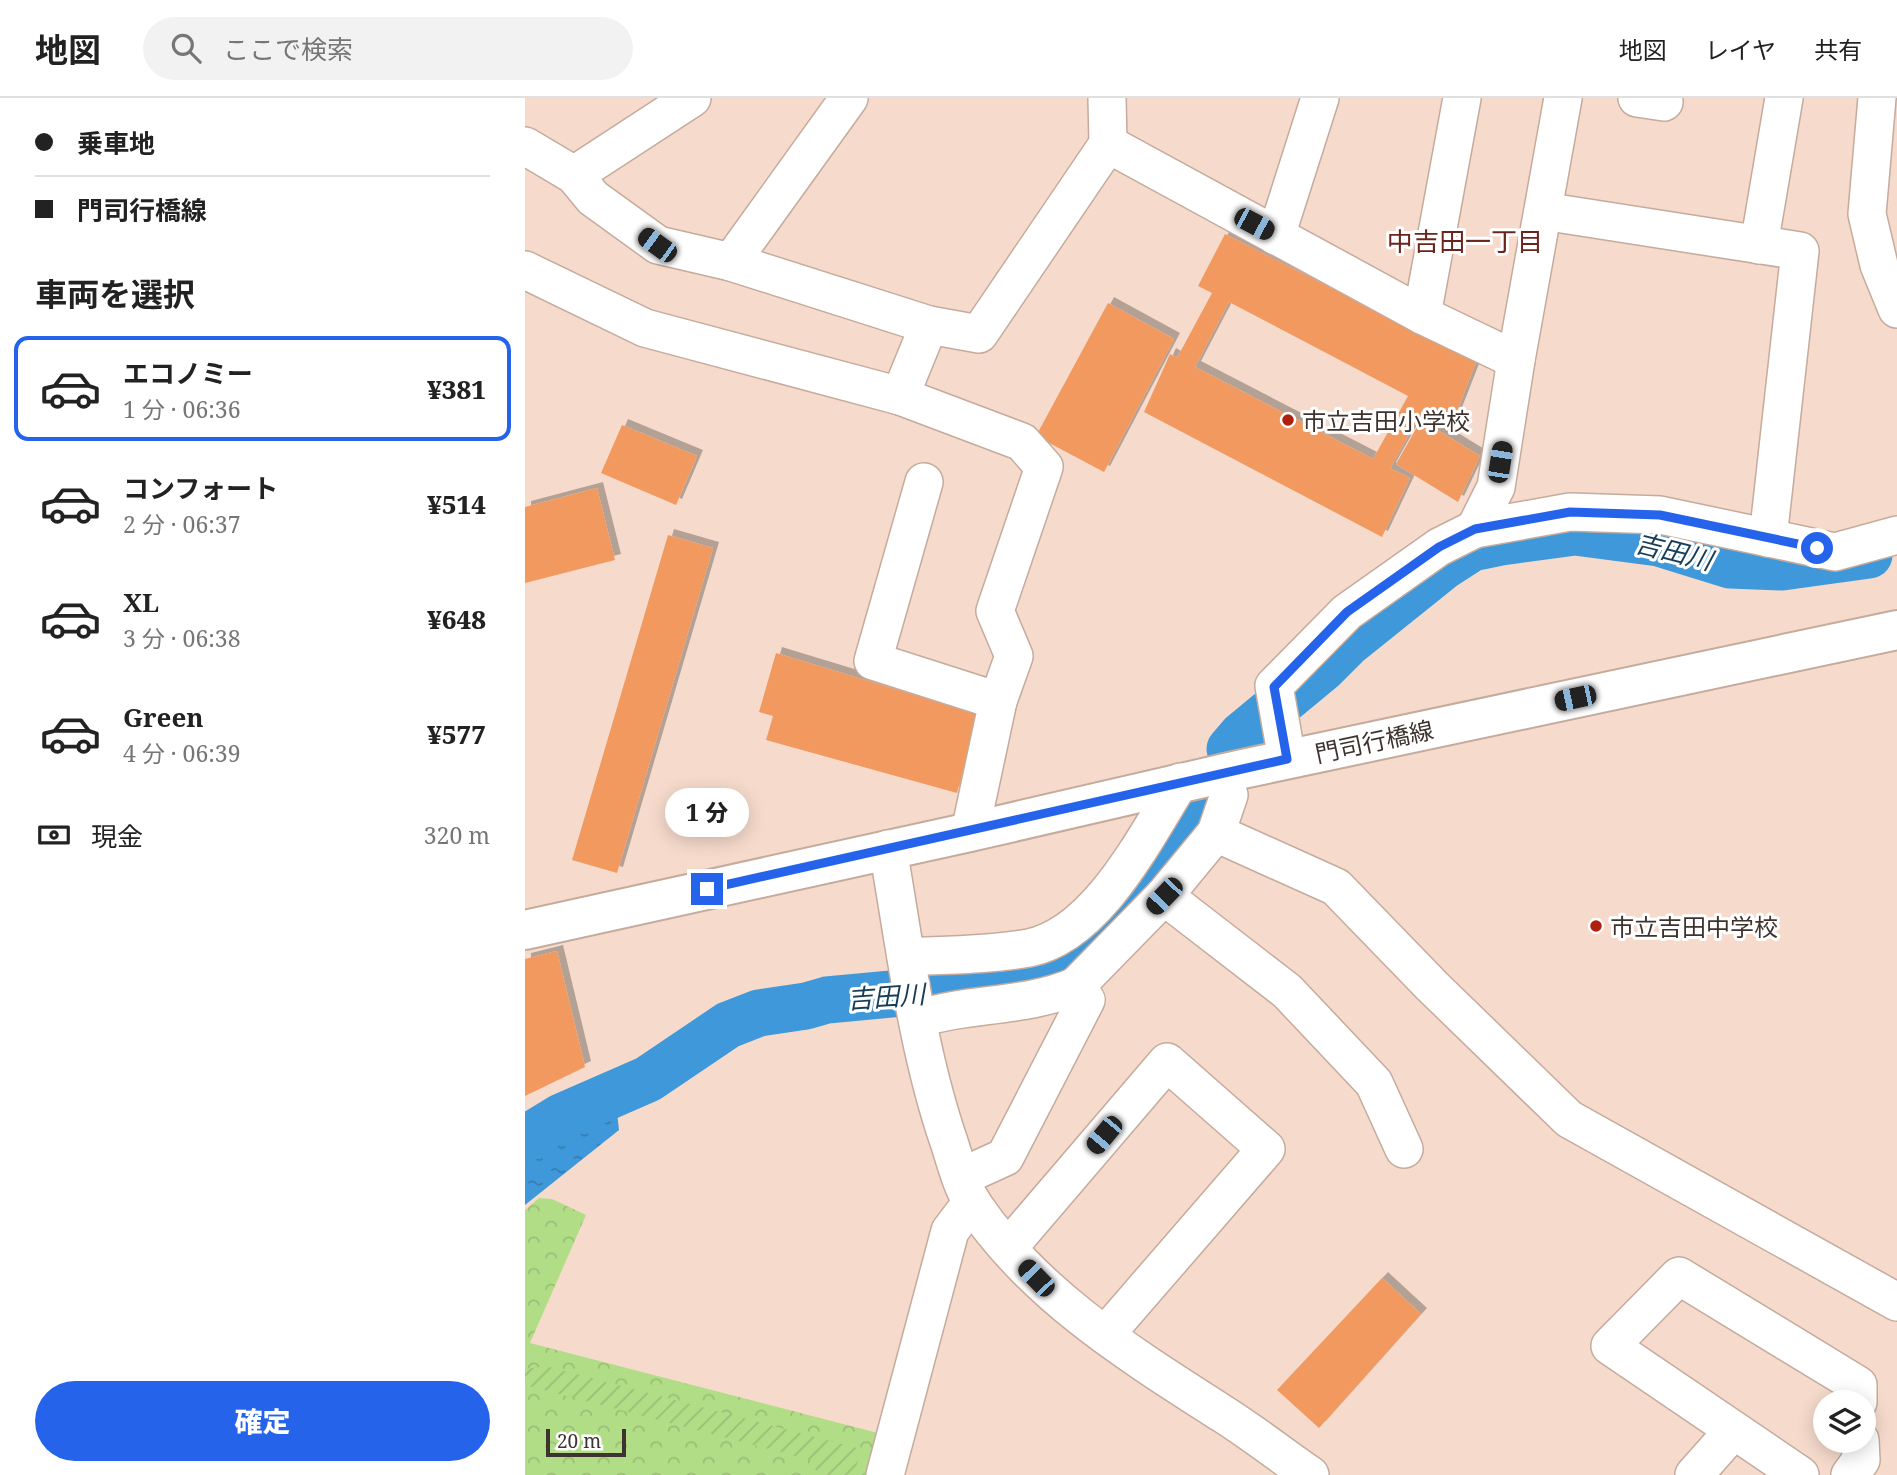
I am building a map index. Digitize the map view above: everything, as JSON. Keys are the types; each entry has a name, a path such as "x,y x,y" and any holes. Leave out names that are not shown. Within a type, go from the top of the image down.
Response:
{"main road":[{"name":"門司行橋線","path":"525,930 970,832 1287,758 1897,630"}],"street":[{"path":"574,175 692,98"},
{"path":"731,262 849,98"},
{"path":"525,146 574,175 593,198 657,245 731,262 929,325 979,334 1108,144 1107,98"},
{"path":"1276,236 1320,98"},
{"path":"1422,315 1462,98"},
{"path":"1475,529 1496,487 1563,98"},
{"path":"1759,245 1784,98"},
{"path":"1877,98 1867,214 1879,265 1897,309"},
{"path":"1108,144 1422,315 1516,360"},
{"path":"1543,211 1800,251 1768,538"},
{"path":"525,270 645,328 899,396 1022,442 1044,467 995,611 1014,656 998,701 970,832"},
{"path":"899,396 929,325"},
{"path":"924,482 873,661 998,701"},
{"path":"1287,758 1274,687 1347,612 1439,547 1475,529 1570,512 1660,515 1836,552 1897,535"},
{"path":"912,987 933,1014 1024,1001 1057,994 1076,986 1164,896 1216,834 1229,795 1221,774"},
{"path":"912,987 1058,938 1083,920 1114,886 1180,782"},
{"path":"1216,834 1336,887 1432,986 1569,1119 1897,1302"},
{"path":"888,849 912,987 938,1110 966,1189 1008,1248 1051,1294 1105,1335 1310,1475"},
{"path":"1164,896 1287,991 1374,1083 1404,1149"},
{"path":"885,1475 950,1231 966,1189 1005,1157 1086,1000 1076,986"},
{"path":"1008,1248 1167,1062 1266,1149 1105,1335"},
{"path":"1800,1475 1610,1346 1679,1276 1858,1385 1858,1390"},
{"path":"1694,1475 1733,1431"}],"green space":[{"path":"539,1198 552,1199 586,1215 530,1343 901,1439 891,1475 525,1475 525,1210"},
{"path":"546,1366 861,1449 854,1475 818,1475 811,1460 525,1385 525,1369"}],"water":[{"path":"613,1078 619,1130 525,1205 525,1120"}],"building":[{"path":"1225,234 1476,362 1453,421 1425,406 1390,468 1410,478 1382,537 1144,412 1170,354 1177,358 1212,293 1198,286","holes":["1229,302 1408,396 1373,459 1195,367"]},
{"path":"1108,303 1174,339 1104,472 1036,436"},
{"path":"1421,420 1480,456 1458,502 1396,464"},
{"path":"622,425 697,456 676,505 601,473"},
{"path":"597,488 615,560 525,583 525,507"},
{"path":"668,535 713,548 617,873 572,860"},
{"path":"776,653 914,695 916,689 981,707 957,793 766,740 773,716 759,712"},
{"path":"557,951 585,1067 525,1096 525,959"},
{"path":"1382,1278 1421,1314 1319,1428 1277,1390"}],"waterway":[{"name":"吉田川","path":"1230,749 1242,735 1323,668 1348,643 1444,566 1472,548 1575,532 1659,543 1730,565 1782,567 1869,555"},
{"name":"吉田川","path":"525,1139 561,1117 648,1079 728,1025 759,1013 827,1000 924,991 991,989 1043,976 1085,944 1140,886 1198,799"}],"place":[{"name":"市立吉田小学校","path":"1288,420"},
{"name":"市立吉田中学校","path":"1596,926"}],"district":[{"name":"中吉田一丁目","path":"1465,241"}],"route":[{"path":"707,889 1287,759 1274,687 1347,612 1439,547 1475,529 1570,512 1660,515 1817,548"}]}
